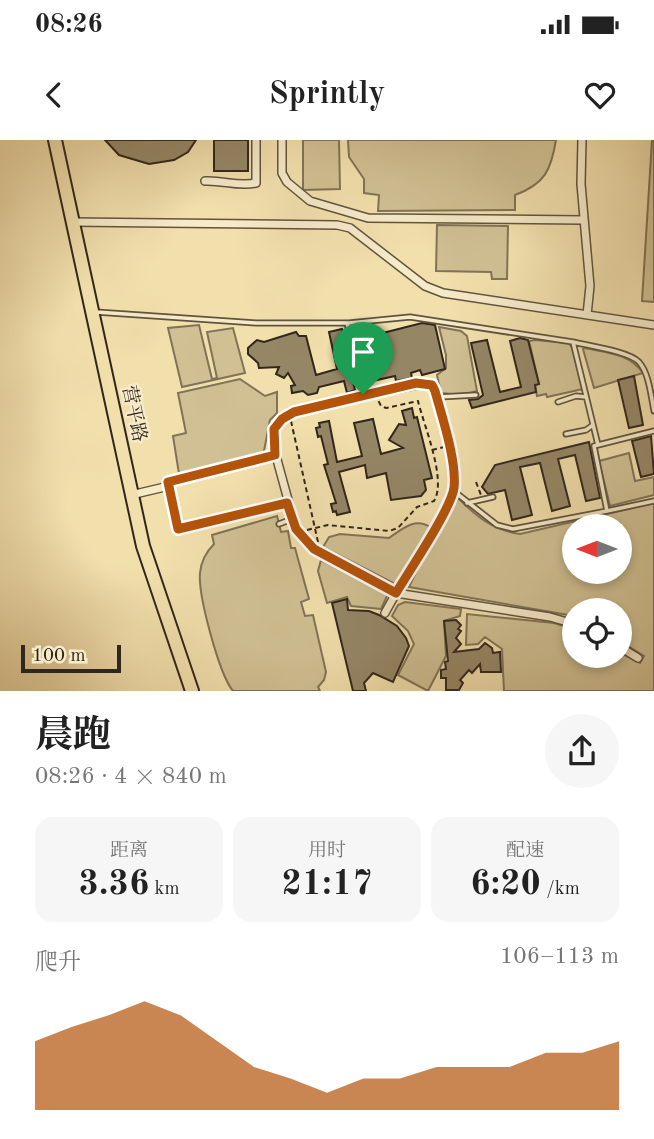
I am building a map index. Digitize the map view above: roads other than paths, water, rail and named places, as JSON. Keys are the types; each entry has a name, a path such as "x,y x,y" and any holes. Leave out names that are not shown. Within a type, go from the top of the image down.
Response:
{"highway":[{"name":"营平路","path":"55,140 149,569 192,691"}],"street":[{"path":"205,181 256,183 256,140"},
{"path":"282,140 282,173 286,182 310,201 368,218 583,220"},
{"path":"582,140 583,220 590,286 587,315"},
{"path":"72,222 337,225 357,232 425,286 443,293 654,325"},
{"path":"384,612 396,593 427,540 454,490 448,446 436,397 432,385 426,383 363,394 287,416 274,429 275,455 296,529 303,539 321,553 396,593 562,620"},
{"path":"131,495 169,486"},
{"path":"632,654 638,658"}],"lane":[{"path":"92,312 256,323 347,323 400,316 435,319 573,342 628,356 639,362 646,377 654,411"},
{"path":"347,323 363,394"},
{"path":"573,342 598,444"},
{"path":"436,397 476,395"},
{"path":"558,402 576,396 588,398"},
{"path":"566,434 586,430 594,424"},
{"path":"607,511 594,446 654,431"},
{"path":"275,455 168,482 178,529 287,503"},
{"path":"454,490 497,525 513,529 654,501"},
{"path":"467,503 493,498"},
{"path":"279,524 292,520"}]}
